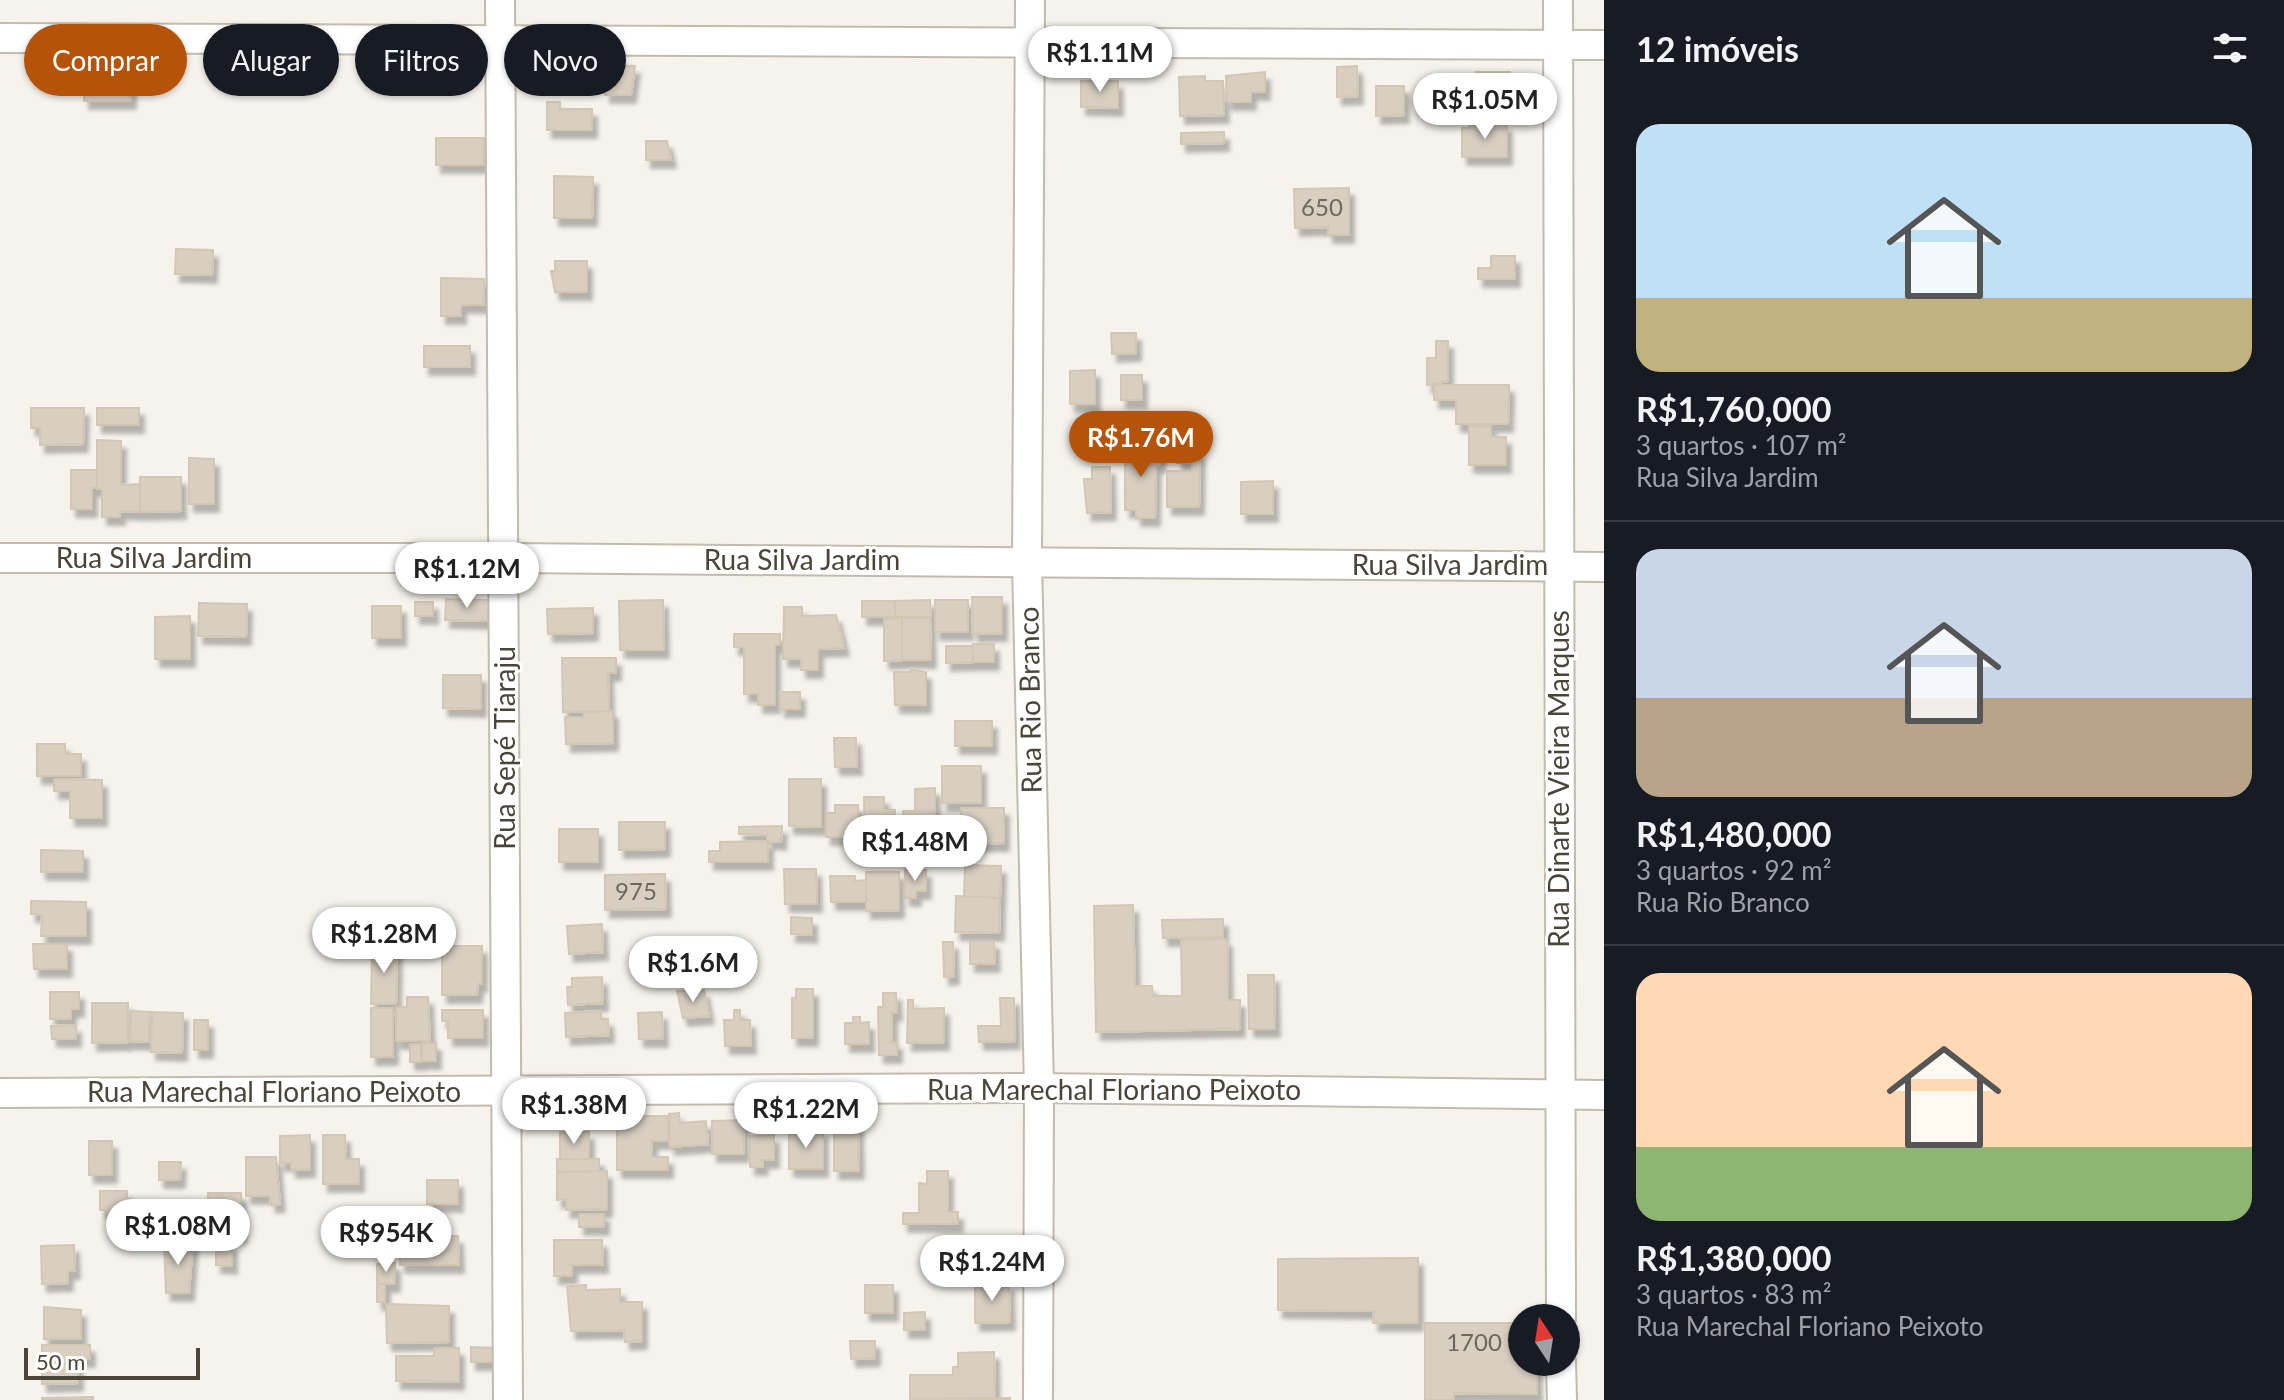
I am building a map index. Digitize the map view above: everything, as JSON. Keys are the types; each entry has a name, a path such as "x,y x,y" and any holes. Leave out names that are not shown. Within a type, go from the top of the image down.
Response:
{"street":[{"name":"Rua Sepé Tiaraju","path":"500,0 508,1400"},
{"name":"Rua Rio Branco","path":"1030,0 1027,561 1039,1088 1038,1400"},
{"name":"Rua Dinarte Vieira Marques","path":"1558,0 1561,1304"},
{"path":"0,38 1604,45"},
{"name":"Rua Silva Jardim","path":"0,558 504,558 1604,567"},
{"name":"Rua Marechal Floriano Peixoto","path":"0,1093 1039,1088 1604,1095"},
{"path":"1561,1376 1562,1400"}],"building":[{"path":"626,66 635,66 631,95 626,95"},
{"path":"1357,66 1358,96 1337,97 1337,67"},
{"path":"1265,72 1265,92 1251,92 1251,102 1227,102 1226,76"},
{"path":"1476,72 1510,72 1509,99 1476,99"},
{"path":"1205,76 1205,81 1223,81 1224,115 1180,116 1179,77"},
{"path":"1081,81 1118,81 1118,108 1081,107"},
{"path":"1376,86 1404,86 1404,115 1376,116"},
{"path":"84,96 131,96 131,101 84,101"},
{"path":"547,102 560,102 560,109 592,109 592,130 547,130"},
{"path":"1469,124 1507,124 1507,157 1462,157 1462,128 1469,128"},
{"path":"1224,132 1224,143 1181,144 1181,133"},
{"path":"436,138 484,138 484,165 436,165"},
{"path":"646,141 667,141 671,160 646,160"},
{"path":"554,176 593,177 592,218 554,218"},
{"path":"1349,188 1349,235 1328,235 1328,227 1295,228 1294,189"},
{"path":"176,249 213,250 212,275 175,274"},
{"path":"1491,256 1515,256 1515,279 1478,279 1478,268 1491,268"},
{"path":"555,261 587,261 587,292 555,292 551,271 555,271"},
{"path":"441,278 484,279 484,305 461,305 461,316 441,316"},
{"path":"1111,333 1136,333 1136,353 1112,354"},
{"path":"1436,341 1448,341 1448,381 1427,385 1427,358 1436,358"},
{"path":"424,346 470,346 470,367 424,367"},
{"path":"1095,370 1095,404 1070,404 1070,371"},
{"path":"1121,375 1142,375 1142,400 1121,400"},
{"path":"1434,385 1509,385 1508,424 1456,424 1456,400 1434,400"},
{"path":"31,408 84,408 83,444 40,445 40,428 31,428"},
{"path":"97,408 139,408 139,425 97,425"},
{"path":"1469,426 1491,427 1491,437 1506,437 1506,465 1469,465"},
{"path":"97,440 121,441 121,485 140,484 140,512 120,511 120,517 102,517 102,489 97,489"},
{"path":"1125,441 1143,442 1143,451 1160,451 1160,465 1156,465 1155,518 1136,518 1136,510 1125,510"},
{"path":"1177,452 1200,452 1199,507 1167,507 1167,471 1192,471 1192,463 1177,463"},
{"path":"189,458 214,459 214,504 189,504"},
{"path":"1092,467 1110,467 1111,512 1087,513 1084,479 1092,479"},
{"path":"71,470 97,470 97,488 92,488 92,509 71,509"},
{"path":"140,477 181,477 181,511 140,512"},
{"path":"1273,481 1273,514 1241,514 1241,482"},
{"path":"972,597 1002,597 1002,633 973,634"},
{"path":"446,599 488,600 488,621 445,620"},
{"path":"663,600 664,650 620,650 619,601"},
{"path":"930,600 931,617 895,617 895,601"},
{"path":"935,600 968,600 968,632 935,632"},
{"path":"862,601 895,601 895,617 862,617"},
{"path":"415,602 433,602 433,616 415,616"},
{"path":"199,603 247,604 246,637 198,636"},
{"path":"372,606 401,606 401,638 372,638"},
{"path":"784,607 802,607 802,616 836,615 844,648 818,649 818,670 801,670 801,659 783,659"},
{"path":"593,608 593,633 548,634 547,609"},
{"path":"190,616 190,659 155,659 155,617"},
{"path":"902,618 902,660 884,661 884,619"},
{"path":"902,618 930,618 931,660 902,660"},
{"path":"734,634 780,634 780,645 775,645 775,705 758,705 758,694 744,694 744,647 734,647"},
{"path":"973,644 994,644 994,662 973,662"},
{"path":"946,646 973,646 973,662 946,663"},
{"path":"562,658 616,658 616,673 608,673 609,711 563,712"},
{"path":"911,669 926,672 926,705 895,705 894,672 911,672"},
{"path":"443,675 481,675 481,709 443,708"},
{"path":"780,692 800,692 800,709 780,709"},
{"path":"613,711 613,743 566,744 565,717 583,717 583,712"},
{"path":"955,721 992,721 992,746 955,746"},
{"path":"834,738 856,738 857,767 835,767"},
{"path":"37,744 65,744 65,754 81,754 81,776 37,776"},
{"path":"942,766 981,766 981,803 942,803"},
{"path":"54,779 102,780 102,818 70,818 70,791 54,791"},
{"path":"789,779 821,779 821,827 789,826"},
{"path":"935,788 935,834 903,835 903,811 915,811 915,789"},
{"path":"864,797 884,797 884,810 895,810 895,842 874,842 874,847 865,848"},
{"path":"835,805 858,805 858,837 826,837 826,813 835,813"},
{"path":"961,808 1004,808 1004,843 942,844 942,829 961,829"},
{"path":"619,822 665,822 665,849 619,850"},
{"path":"782,826 781,842 768,841 767,835 739,834 739,827"},
{"path":"559,829 598,829 598,862 559,862"},
{"path":"768,841 768,862 709,862 709,851 720,851 720,842"},
{"path":"41,850 83,851 83,872 41,872"},
{"path":"965,865 1001,866 1000,898 964,897"},
{"path":"784,869 816,869 817,904 785,904"},
{"path":"905,870 926,870 926,891 916,891 916,898 905,898"},
{"path":"866,872 899,872 899,910 866,911"},
{"path":"665,874 666,909 605,910 605,875"},
{"path":"830,876 855,876 855,881 866,880 866,902 831,902"},
{"path":"956,896 1000,898 999,933 955,932"},
{"path":"31,901 86,902 86,936 41,936 42,915 31,914"},
{"path":"1133,905 1135,986 1152,986 1153,996 1182,996 1181,940 1227,939 1228,1000 1240,1000 1240,1029 1096,1032 1094,906"},
{"path":"791,917 812,918 812,935 791,934"},
{"path":"1223,919 1223,937 1163,938 1162,920"},
{"path":"602,924 603,952 569,954 567,926"},
{"path":"970,941 994,941 995,964 970,964"},
{"path":"943,942 953,942 954,976 944,977"},
{"path":"33,944 67,944 67,969 34,969"},
{"path":"397,945 396,1004 371,1004 372,946"},
{"path":"442,946 482,946 482,984 478,984 477,995 442,995"},
{"path":"1248,975 1274,975 1275,1029 1249,1029"},
{"path":"602,977 603,1003 568,1005 567,987 572,987 572,978"},
{"path":"796,989 813,989 813,1038 792,1038 792,998 796,998"},
{"path":"704,990 709,1016 683,1018 677,991"},
{"path":"50,992 79,992 79,1009 71,1009 71,1019 50,1019"},
{"path":"883,993 896,993 897,1013 892,1013 892,1042 897,1042 897,1055 879,1055 878,1007 883,1007"},
{"path":"407,997 428,997 430,1041 396,1041 396,1007 407,1007"},
{"path":"1000,998 1014,998 1015,1041 979,1042 978,1026 1001,1026"},
{"path":"908,1000 913,1000 913,1009 944,1008 944,1042 907,1043"},
{"path":"92,1003 128,1003 128,1042 92,1043"},
{"path":"371,1008 393,1008 393,1057 371,1057"},
{"path":"442,1010 483,1010 483,1038 448,1038 448,1021 442,1021"},
{"path":"734,1010 740,1010 740,1020 750,1020 751,1046 725,1046 724,1020 734,1020"},
{"path":"131,1011 150,1012 149,1042 130,1041"},
{"path":"601,1011 601,1019 608,1019 609,1035 566,1037 565,1013"},
{"path":"152,1012 183,1013 182,1053 151,1052"},
{"path":"662,1012 663,1039 639,1039 638,1013"},
{"path":"853,1017 860,1017 860,1023 869,1022 869,1044 845,1044 845,1023 853,1023"},
{"path":"194,1020 208,1020 208,1050 194,1050"},
{"path":"76,1025 76,1039 52,1039 51,1026"},
{"path":"422,1043 436,1043 436,1061 422,1061"},
{"path":"410,1044 421,1044 421,1062 410,1062"},
{"path":"679,1113 680,1123 706,1121 708,1144 670,1147 669,1114"},
{"path":"617,1116 668,1116 668,1141 652,1141 652,1157 668,1157 668,1170 617,1170"},
{"path":"743,1120 744,1154 712,1154 712,1121"},
{"path":"858,1124 859,1171 834,1171 834,1125"},
{"path":"789,1130 823,1130 823,1169 789,1169"},
{"path":"560,1132 589,1132 589,1159 560,1159"},
{"path":"310,1135 310,1169 291,1170 291,1163 280,1163 280,1136"},
{"path":"323,1135 345,1135 346,1159 359,1159 359,1184 323,1184"},
{"path":"774,1135 774,1160 762,1160 763,1167 750,1167 750,1136"},
{"path":"89,1141 112,1141 112,1175 89,1175"},
{"path":"246,1157 276,1157 280,1204 271,1205 270,1196 246,1196"},
{"path":"557,1159 599,1159 599,1172 557,1172"},
{"path":"159,1162 181,1162 180,1180 159,1180"},
{"path":"607,1171 607,1209 566,1210 566,1199 557,1200 557,1172"},
{"path":"927,1171 948,1171 948,1212 958,1212 958,1224 903,1224 903,1213 919,1213 919,1183 927,1184"},
{"path":"427,1180 458,1180 458,1204 427,1204"},
{"path":"100,1191 127,1191 127,1211 116,1211 116,1219 108,1219 108,1210 100,1210"},
{"path":"208,1193 241,1193 241,1235 208,1234"},
{"path":"579,1214 604,1214 604,1227 579,1227"},
{"path":"400,1236 458,1236 459,1265 400,1265"},
{"path":"554,1240 602,1240 603,1265 572,1265 572,1276 554,1276"},
{"path":"164,1242 193,1242 189,1293 166,1293"},
{"path":"216,1244 232,1244 232,1266 216,1265"},
{"path":"74,1245 75,1271 68,1271 68,1283 42,1284 41,1246"},
{"path":"1418,1258 1418,1323 1373,1323 1374,1311 1278,1310 1278,1259"},
{"path":"395,1263 395,1284 377,1284 377,1264"},
{"path":"1009,1283 1010,1322 975,1323 975,1284"},
{"path":"377,1284 385,1284 385,1302 377,1302"},
{"path":"586,1285 586,1290 620,1289 620,1302 642,1302 642,1341 625,1342 624,1330 571,1331 567,1286"},
{"path":"865,1285 893,1285 893,1313 865,1313"},
{"path":"386,1304 449,1306 449,1342 387,1343"},
{"path":"44,1307 81,1310 81,1339 44,1339"},
{"path":"925,1312 925,1330 904,1330 904,1313"},
{"path":"1425,1323 1508,1323 1508,1376 1537,1376 1537,1394 1454,1393 1454,1400 1425,1400"},
{"path":"850,1341 875,1341 875,1358 851,1359"},
{"path":"42,1345 90,1345 90,1359 78,1359 78,1383 42,1384"},
{"path":"471,1347 494,1348 494,1362 471,1362"},
{"path":"434,1348 459,1348 459,1382 396,1381 396,1356 434,1356"},
{"path":"994,1352 995,1398 910,1399 910,1375 953,1375 953,1367 958,1367 958,1353"},
{"path":"93,1397 93,1400 42,1400 42,1398"},
{"path":"1010,1398 1010,1400 966,1400"}]}
